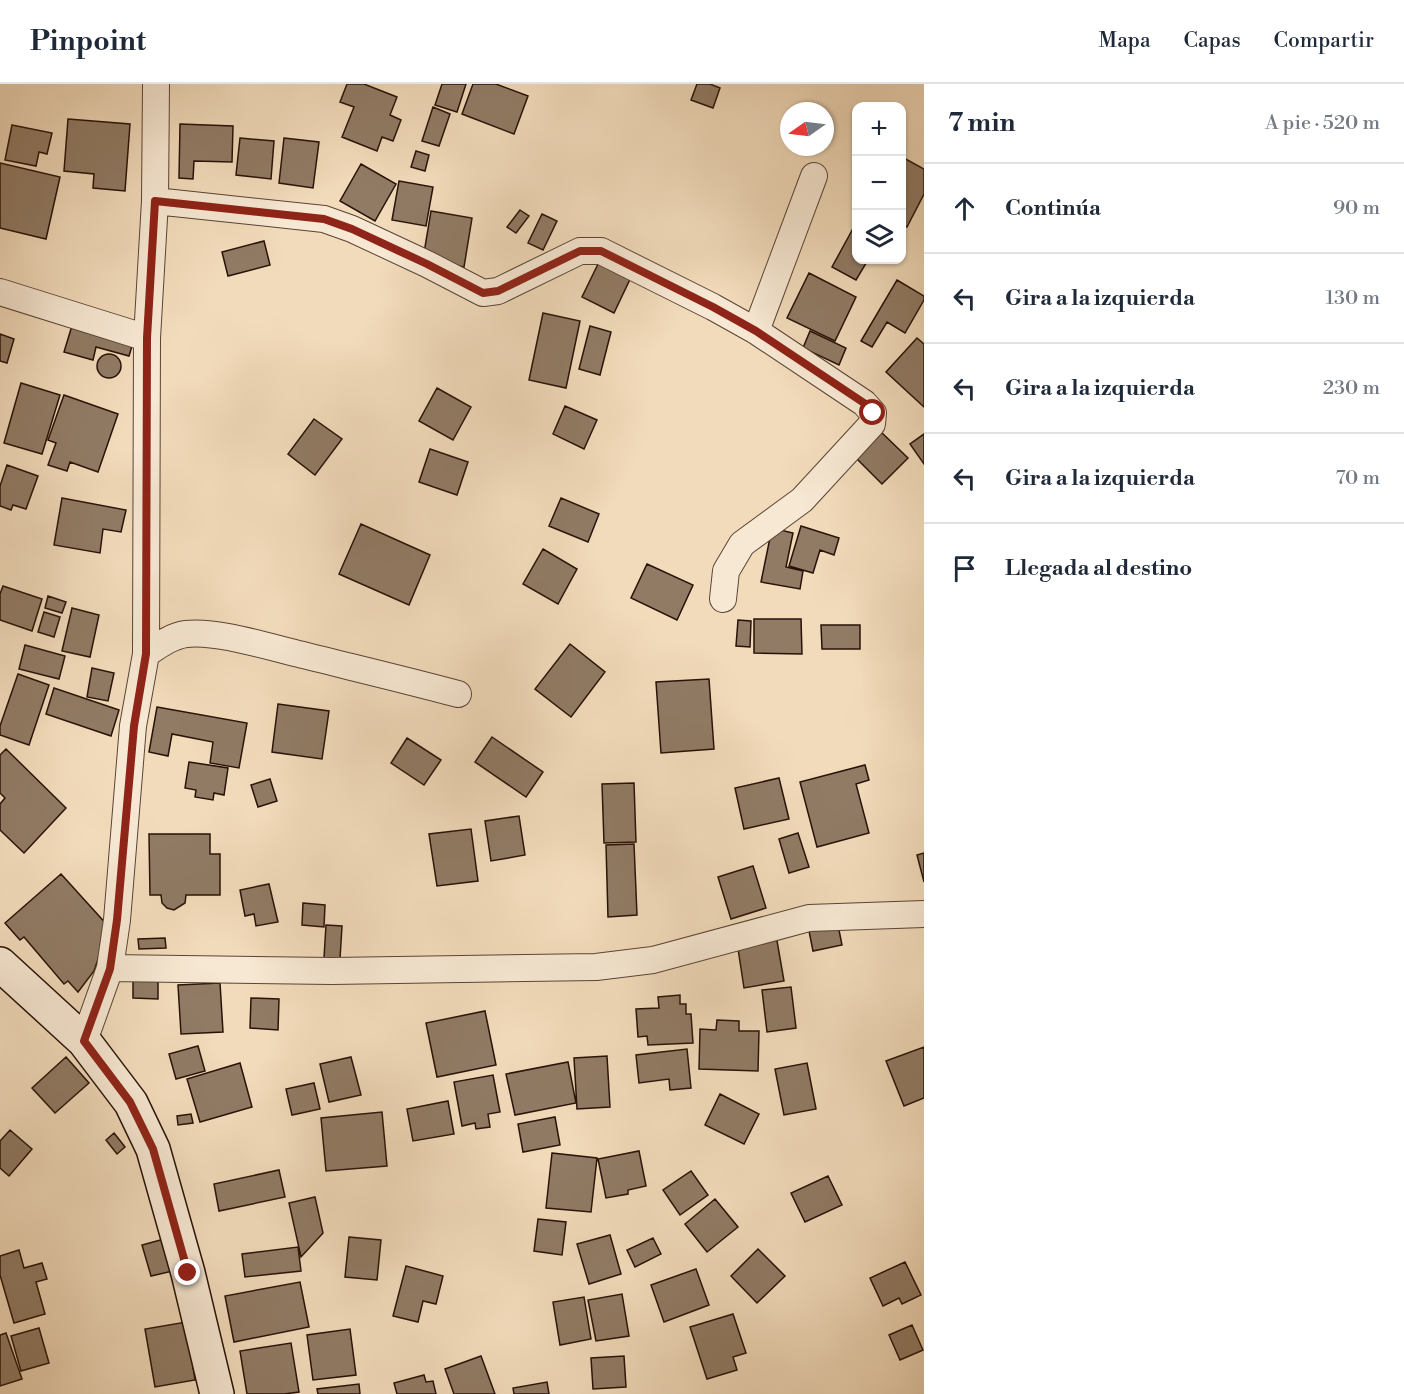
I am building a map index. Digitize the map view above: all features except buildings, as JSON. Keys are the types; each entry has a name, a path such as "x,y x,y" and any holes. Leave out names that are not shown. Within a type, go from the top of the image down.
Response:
{"street":[{"path":"84,1041 110,969 117,920 134,726 146,654 147,338 162,86"},
{"path":"756,331 814,176"},
{"path":"155,201 324,219 352,229 483,293 498,291 580,251 601,251 756,331 864,403 873,413 872,424 802,500 742,544 726,571 723,599"},
{"path":"0,292 147,338"},
{"path":"146,654 175,637 187,634 211,636 246,641 458,694"},
{"path":"110,969 332,971 596,967 653,960 809,918 924,914"},
{"path":"0,964 84,1041 130,1102 153,1149 188,1273 217,1394"}],"route":[{"path":"188,1273 153,1149 130,1102 84,1041 110,969 117,920 134,726 146,654 147,338 155,201 324,219 352,229 483,293 498,291 580,251 601,251 756,331 864,403 873,413"}]}
